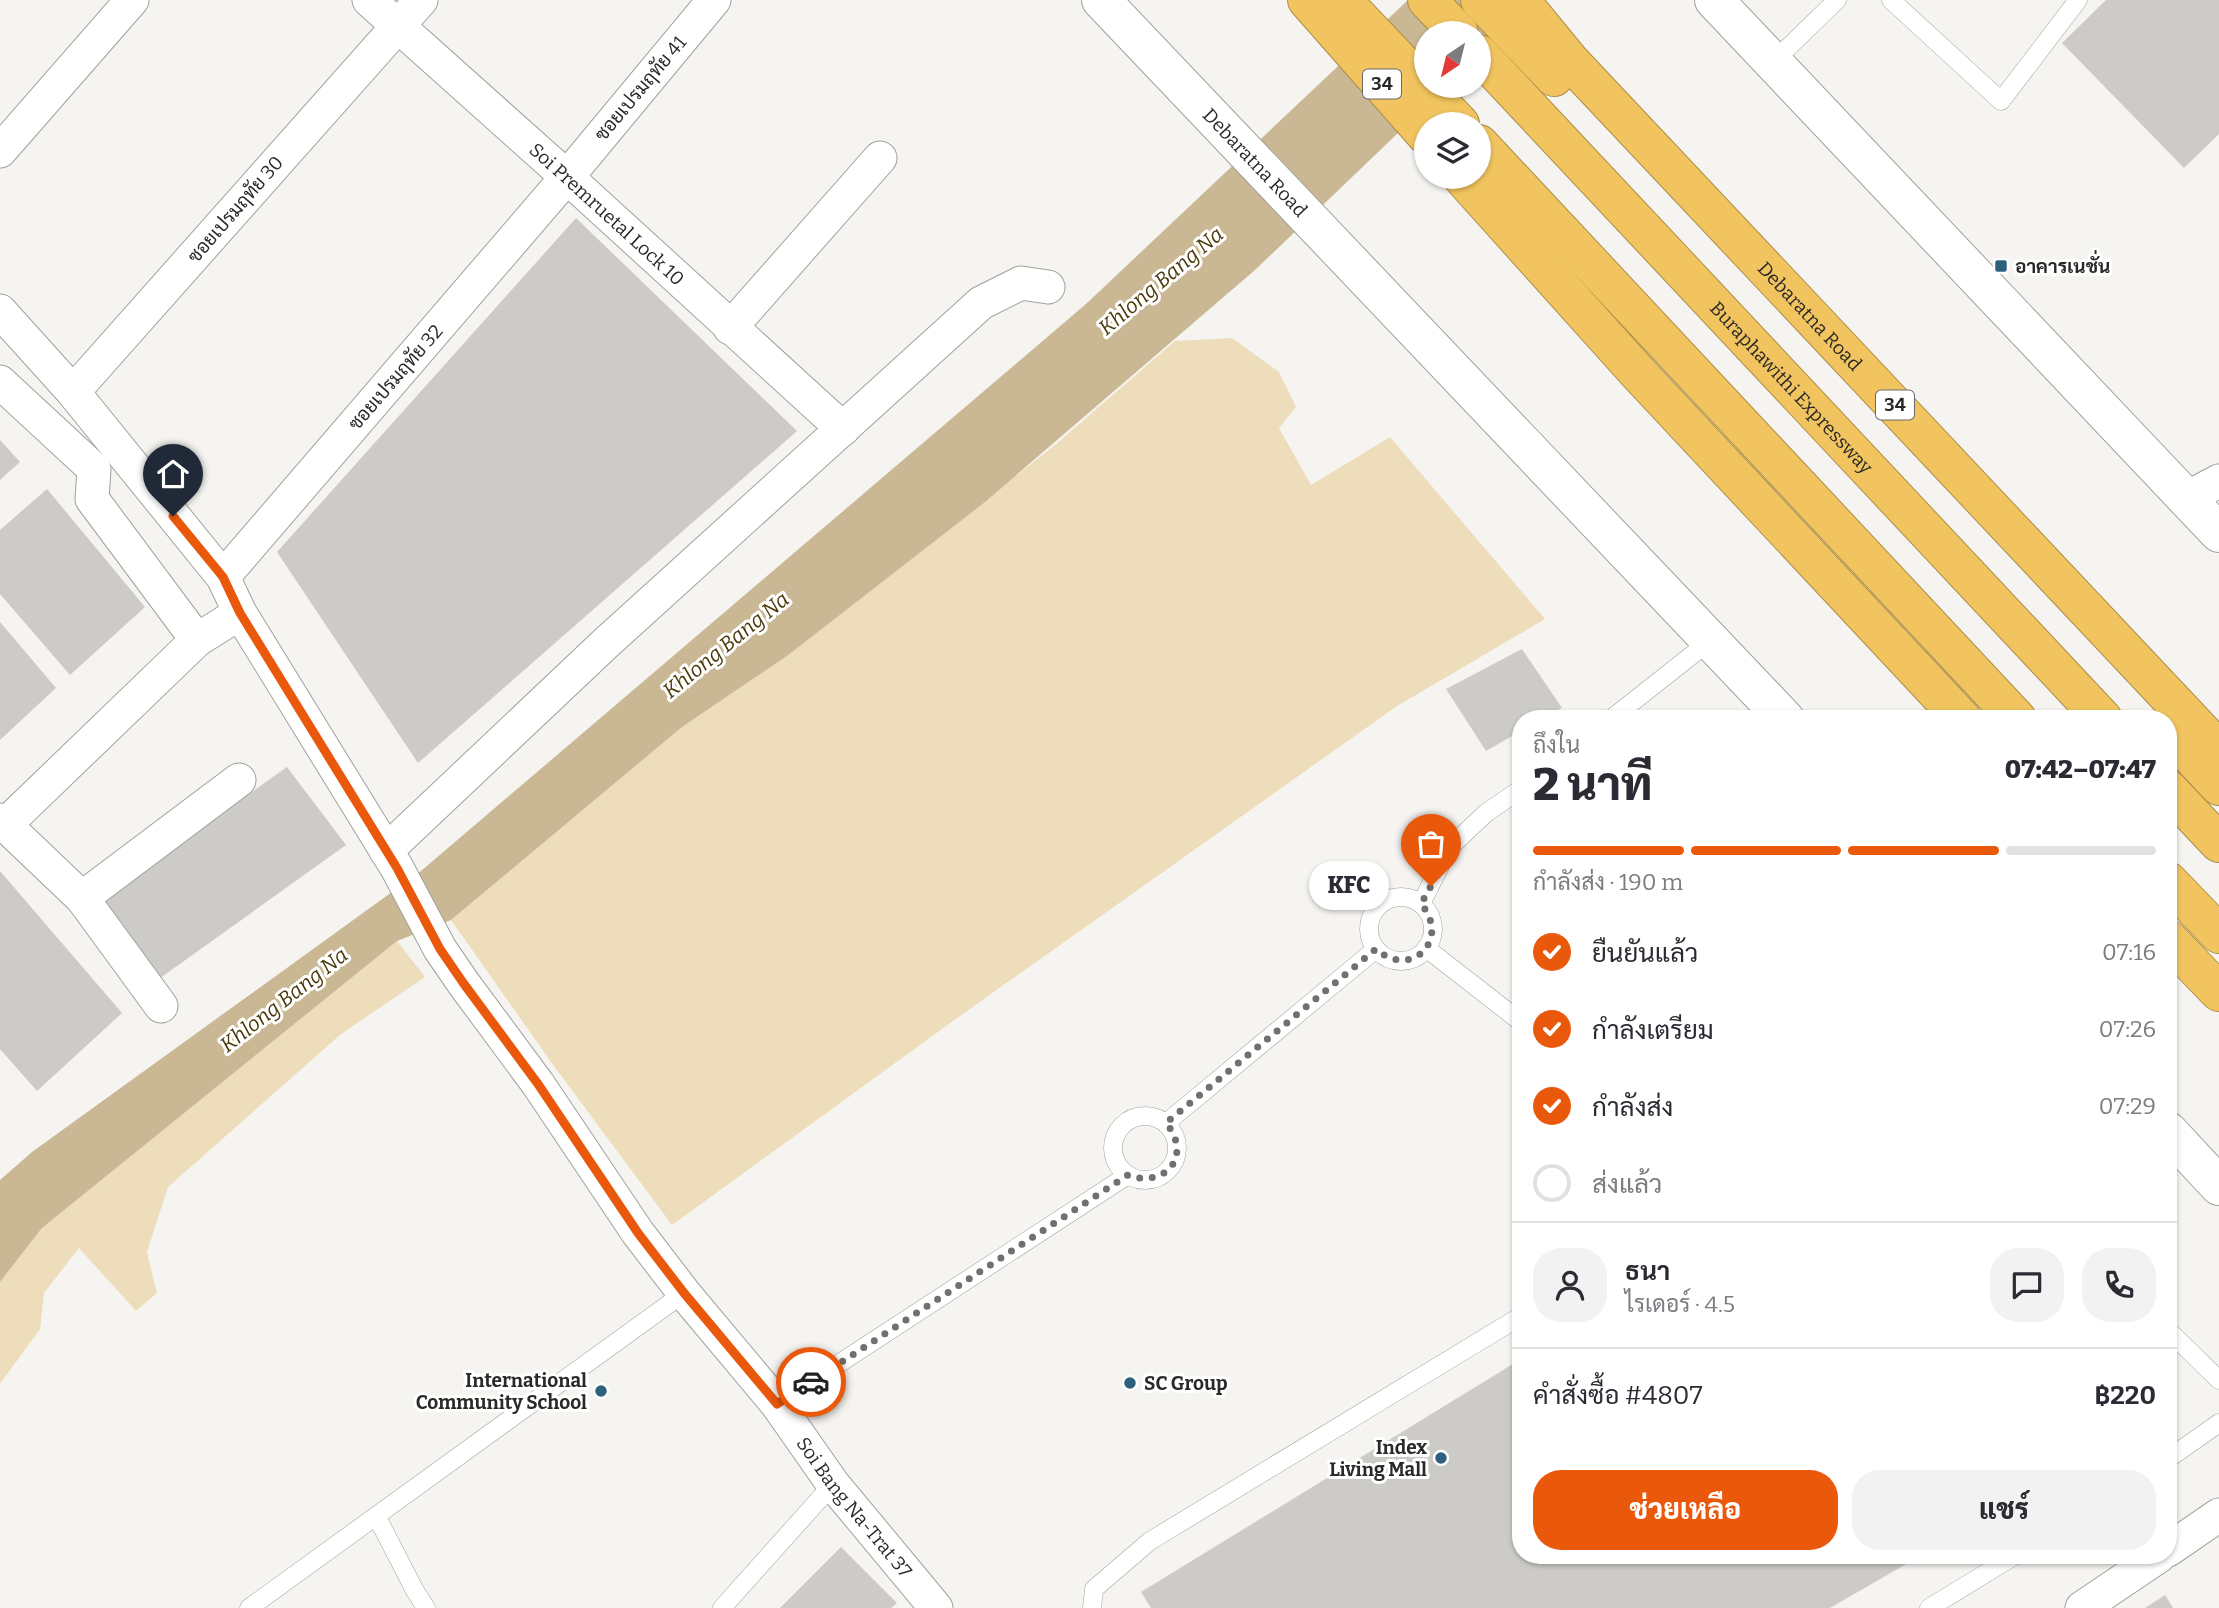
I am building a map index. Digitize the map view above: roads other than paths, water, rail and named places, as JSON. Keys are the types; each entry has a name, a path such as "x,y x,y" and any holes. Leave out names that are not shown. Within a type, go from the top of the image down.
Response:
{"highway":[{"name":"34","path":"1307,0 1339,16 1414,119"},
{"path":"1427,0 1447,21"},
{"path":"1480,0 2149,710"},
{"name":"Debaratna Road","path":"1520,0 1570,61 2219,750"},
{"path":"1339,16 1447,112"},
{"name":"Buraphawithi Expressway","path":"1491,67 2095,710"},
{"path":"1491,157 2009,710"},
{"path":"1473,189 1639,374 1954,710"},
{"path":"2177,742 2219,786"},
{"path":"2177,799 2219,843"},
{"path":"2177,890 2219,934"},
{"path":"2177,948 2219,992"}],"main road":[{"name":"Debaratna Road","path":"1101,0 1777,710"},
{"path":"1714,0 2203,490 2219,533"},
{"path":"2177,1141 2219,1186"}],"street":[{"path":"0,151 132,0"},
{"name":"Soi Premruetal Lock 10","path":"369,0 843,429"},
{"name":"ซอยเปรมฤทัย 30","path":"73,392 421,0"},
{"name":"ซอยเปรมฤทัย 41","path":"567,177 714,0"},
{"path":"730,328 880,158"},
{"name":"ซอยเปรมฤทัย 32","path":"223,577 567,177"},
{"path":"391,859 606,643 981,303 1021,283 1048,287"},
{"name":"Soi Bang Na-Trat 37","path":"0,311 73,392 223,577 240,613 391,859 440,949 538,1084 638,1233 684,1293 777,1404 832,1484 936,1608"},
{"path":"0,382 94,469 92,499 197,640"},
{"path":"161,1006 82,898 2,822 197,640 240,613"},
{"path":"82,898 239,780"},
{"path":"2177,1544 2219,1516"},
{"path":"2082,1608 2148,1564"}],"lane":[{"path":"1773,62 1837,0"},
{"path":"1891,0 2001,102 2078,0"},
{"path":"1622,710 1711,639"},
{"path":"1421,904 1449,848 1486,813 1512,795"},
{"path":"1401,896 1412,898 1421,904 1432,922 1433,933 1426,948 1414,958 1404,960 1393,960 1376,949 1370,940 1370,919 1382,902 1401,896"},
{"path":"1426,948 1512,1015"},
{"path":"1166,1123 1376,949"},
{"path":"1146,1115 1166,1123 1177,1141 1178,1152 1168,1171 1149,1180 1128,1175 1115,1159 1113,1149 1119,1129 1126,1122 1146,1115"},
{"path":"777,1404 1128,1175"},
{"path":"249,1608 684,1293"},
{"path":"1092,1608 1094,1589 1150,1541 1512,1321"},
{"path":"2177,1339 2219,1380"},
{"path":"2177,1453 2219,1423"},
{"path":"722,1608 832,1484"},
{"path":"377,1517 426,1608"},
{"path":"1929,1608 2001,1564"}],"water":[{"name":"Khlong Bang Na","path":"1408,0 1537,0 1491,44 1491,21 1414,21 1414,98 1434,98 1420,112 1414,112 1414,118 1255,270 985,502 787,656 682,727 451,920 397,941 42,1228 0,1282 0,1180 32,1152 421,871 1086,304"}],"place":[{"name":"อาคารเนชั่น","path":"2001,266"},
{"name":"KFC","path":"1431,886"},
{"name":"SC Group","path":"1130,1383"},
{"name":"International Community School","path":"601,1391"},
{"name":"Index Living Mall","path":"1441,1458"}]}
